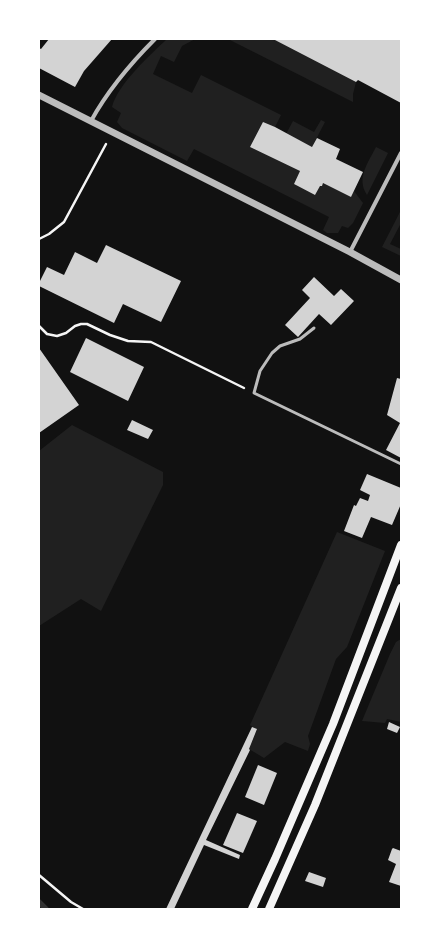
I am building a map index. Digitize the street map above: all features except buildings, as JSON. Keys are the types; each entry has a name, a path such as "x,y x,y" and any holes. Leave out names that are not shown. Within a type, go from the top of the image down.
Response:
{"main road":[{"path":"252,909 333,724 401,545"},
{"path":"269,909 315,805 401,588"}],"street":[{"path":"91,122 113,85 135,59 155,39"},
{"path":"39,95 350,252 401,280"},
{"path":"350,252 401,153"}],"lane":[{"path":"314,328 300,339 280,346 272,353 260,371 254,393 401,464"}],"path":[{"path":"39,239 53,231 64,222 77,201 112,133"},
{"path":"39,326 47,334 57,336 66,333 81,324 87,324 128,341 150,342 254,393"},
{"path":"39,875 71,902 83,909"}],"shaded area":[{"path":"167,39 195,39 182,46 174,62 161,56 153,74 192,93 201,75 281,115 275,127 250,147 300,171 294,184 315,195 323,183 351,197 354,191 363,203 353,223 348,228 342,226 338,233 327,233 323,230 329,217 194,149 187,161 122,128 117,122 121,113 112,107 115,98 135,70"},
{"path":"228,39 273,39 356,82 353,102"},
{"path":"321,120 325,122 312,147 286,134 293,121 314,132"},
{"path":"376,147 388,153 367,195 363,183 364,171"},
{"path":"401,210 401,223 390,244 401,249 401,256 382,247"},
{"path":"72,425 163,472 163,485 101,611 81,599 39,626 39,451"},
{"path":"337,532 385,551 347,647 336,659 308,736 310,744 308,751 285,742 264,758 249,749 257,730 250,725"},
{"path":"401,639 401,722 387,719 385,723 362,721 390,654 396,642"}],"waterway":[{"path":"39,902 46,909"}]}
